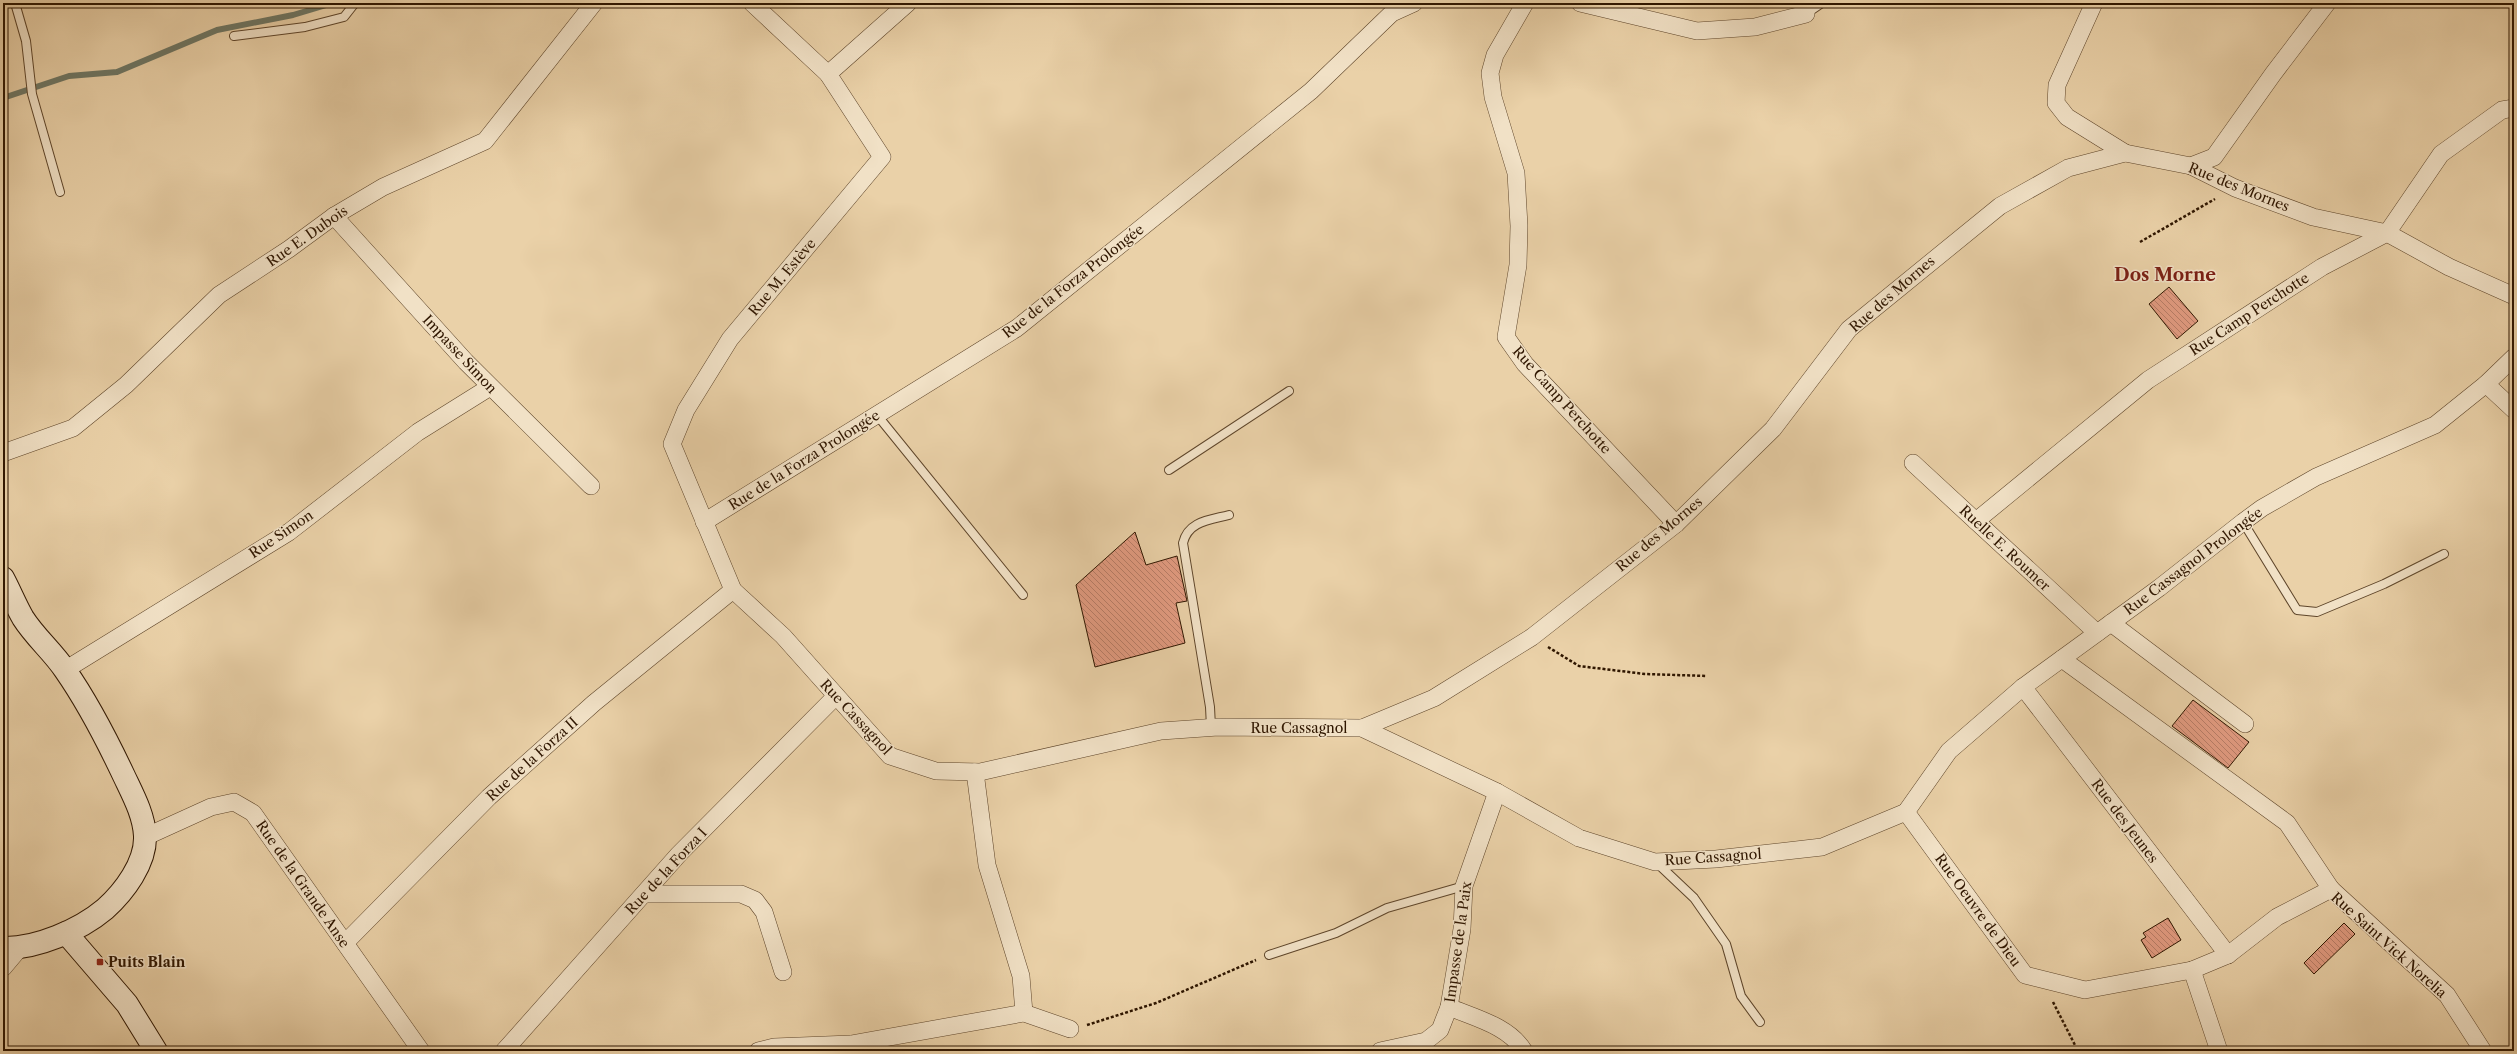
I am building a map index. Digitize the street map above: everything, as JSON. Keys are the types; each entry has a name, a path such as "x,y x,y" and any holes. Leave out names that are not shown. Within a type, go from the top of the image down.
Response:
{"street":[{"name":"Rue E. Dubois","path":"3,453 73,428 126,385 219,295 290,250 334,216 383,187 485,141 594,3"},
{"name":"Rue M. Estève","path":"733,590 672,444 686,410 730,339 882,157 828,74 752,3"},
{"path":"828,74 908,3"},
{"name":"Rue de la Forza Prolongée","path":"704,522 1017,328 1311,91 1392,13 1414,3"},
{"name":"Rue Camp Perchotte","path":"1524,3 1495,55 1490,73 1493,97 1516,173 1519,226 1518,265 1506,337 1525,364 1676,524"},
{"path":"1580,3 1697,31 1755,27 1806,14"},
{"path":"2094,3 2057,85 2056,103 2067,117 2126,153"},
{"path":"2191,166 2214,157 2273,74 2327,3"},
{"name":"Rue Camp Perchotte","path":"1976,521 2148,380 2322,267 2387,233 2441,154 2502,110 2514,108"},
{"name":"Rue des Mornes","path":"1362,728 1434,698 1532,637 1676,524 1773,429 1849,329 1936,256 2000,206 2068,168 2126,153 2191,166 2235,188 2313,216 2387,233 2449,267 2514,296"},
{"name":"Impasse Simon","path":"334,216 490,387 591,486"},
{"name":"Rue Cassagnol Prolongée","path":"1906,812 1950,752 2023,687 2111,623 2243,522 2316,477 2434,425 2486,384 2514,357"},
{"path":"2486,384 2514,410"},
{"name":"Rue Simon","path":"65,670 289,532 418,432 490,387"},
{"name":"Ruelle E. Roumer","path":"1913,463 2097,633"},
{"path":"3,578 24,619 65,670 110,747 138,807 145,837 140,859 129,882 113,902 82,927 66,933 11,948 3,968"},
{"name":"Rue Cassagnol","path":"733,590 783,636 835,697 890,756 936,771 975,772 1161,731 1211,728 1362,728 1497,792 1579,838 1655,862 1716,859 1822,847 1906,812"},
{"name":"Rue de la Forza II","path":"345,944 489,797 594,703 733,590"},
{"path":"2111,623 2245,724"},
{"path":"2062,659 2287,823 2331,889"},
{"name":"Rue des Jeunes","path":"2023,687 2228,955"},
{"name":"Rue de la Forza I","path":"504,1051 679,854 835,697"},
{"path":"975,772 987,865 1021,976 1024,1013"},
{"name":"Impasse de la Paix","path":"1380,1051 1426,1042 1440,1030 1449,1007 1462,930 1464,886 1497,792"},
{"name":"Rue de la Grande Anse","path":"145,837 212,807 234,802 253,812 421,1051"},
{"name":"Rue Oeuvre de Dieu","path":"1906,812 2025,975 2085,990 2192,970"},
{"name":"Rue Saint Vick Norelia","path":"2192,970 2228,955 2277,917 2331,889 2447,995 2483,1051"},
{"path":"644,894 741,894 755,900 764,912 782,972"},
{"path":"66,933 127,1004 156,1051"},
{"path":"2192,970 2219,1051"},
{"path":"1449,1007 1509,1033 1518,1041 1524,1051"},
{"path":"758,1051 774,1047 851,1044 1024,1013 1070,1029"}],"lane":[{"path":"15,3 26,41 32,94 60,192"},
{"path":"234,36 305,28 344,17 356,3"},
{"path":"1806,14 1822,3"},
{"path":"1169,470 1289,391"},
{"path":"877,415 1023,595"},
{"path":"1211,728 1210,707 1183,543 1185,532 1194,524 1229,515"},
{"path":"2243,522 2297,610 2317,612 2384,584 2444,554"},
{"path":"1655,862 1694,898 1726,944 1741,996 1760,1022"},
{"path":"1269,955 1336,933 1387,908 1464,886"}],"path":[{"path":"2140,242 2235,188"},
{"path":"1532,637 1579,666 1646,674 1707,676"},
{"path":"1070,1029 1104,1020 1156,1002 1269,955"},
{"path":"2042,979 2078,1051"}],"building":[{"path":"2169,287 2198,321 2177,339 2149,304"},
{"path":"1135,532 1146,565 1177,556 1187,601 1176,603 1185,643 1095,667 1076,585"},
{"path":"2193,700 2249,742 2228,768 2172,726"},
{"path":"2168,918 2181,940 2152,958 2141,940 2146,937 2143,933"},
{"path":"2344,923 2355,934 2314,974 2304,963"}],"waterway":[{"path":"3,98 69,76 117,72 217,30 293,15 333,3"}],"place":[{"name":"Puits Blain","path":"100,962"}],"district":[{"name":"Dos Morne","path":"2165,275"}]}
